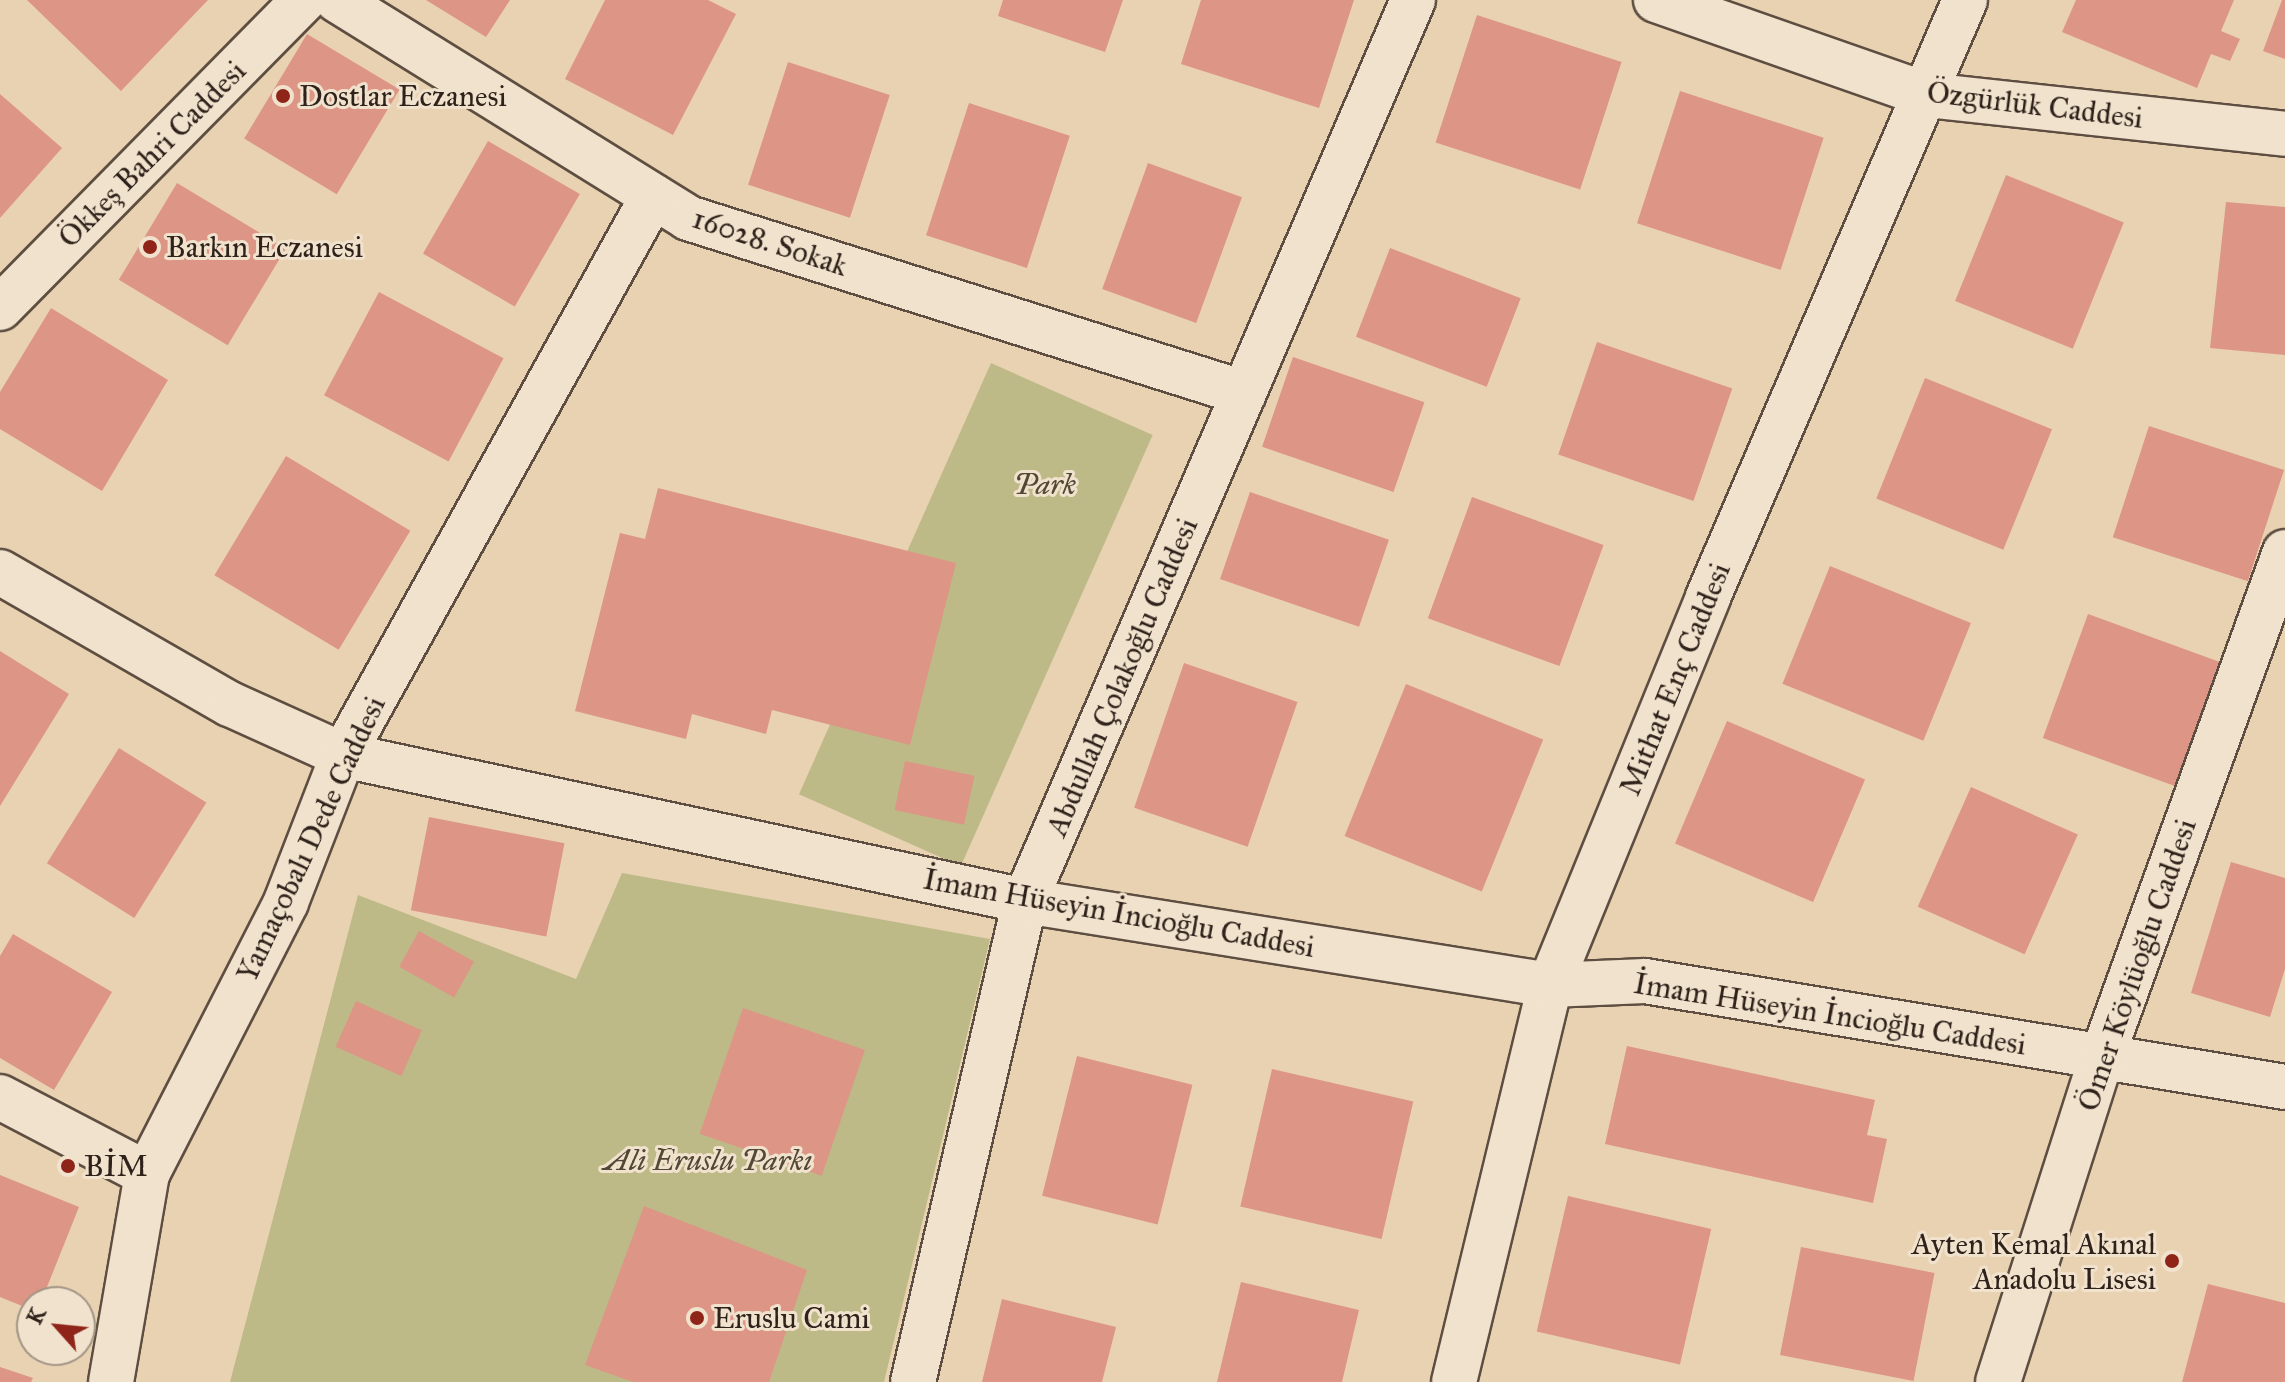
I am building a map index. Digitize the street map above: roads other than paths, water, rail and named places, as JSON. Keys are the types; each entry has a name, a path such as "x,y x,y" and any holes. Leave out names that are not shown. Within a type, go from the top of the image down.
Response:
{"street":[{"name":"Ökkeş Bahri Caddesi","path":"0,308 304,0"},
{"name":"16028. Sokak","path":"337,0 688,218 1244,393"},
{"name":"Abdullah Çolakoğlu Caddesi","path":"913,1382 1025,901 1413,0"},
{"name":"Özgürlük Caddesi","path":"1656,0 1927,95 2285,134"},
{"name":"Mithat Enç Caddesi","path":"1454,1382 1550,985 1708,597 1927,95 1965,0"},
{"name":"Yamaçobalı Dede Caddesi","path":"111,1382 147,1174 286,902 343,755 653,196"},
{"name":"Ömer Köylüoğlu Caddesi","path":"1998,1382 2102,1057 2276,606 2285,552"},
{"name":"İmam Hüseyin İncioğlu Caddesi","path":"0,572 230,704 343,755 1025,901 1550,985 1645,981 2285,1087"},
{"path":"0,1097 147,1174"}],"place":[{"name":"Dostlar Eczanesi","path":"283,96"},
{"name":"Barkın Eczanesi","path":"150,247"},
{"name":"BİM","path":"68,1166"},
{"name":"Ayten Kemal Akınal Anadolu Lisesi","path":"2172,1261"},
{"name":"Eruslu Cami","path":"697,1318"}],"park label":[{"name":"Park","path":"1045,484"},
{"name":"Ali Eruslu Parkı","path":"708,1160"}]}
